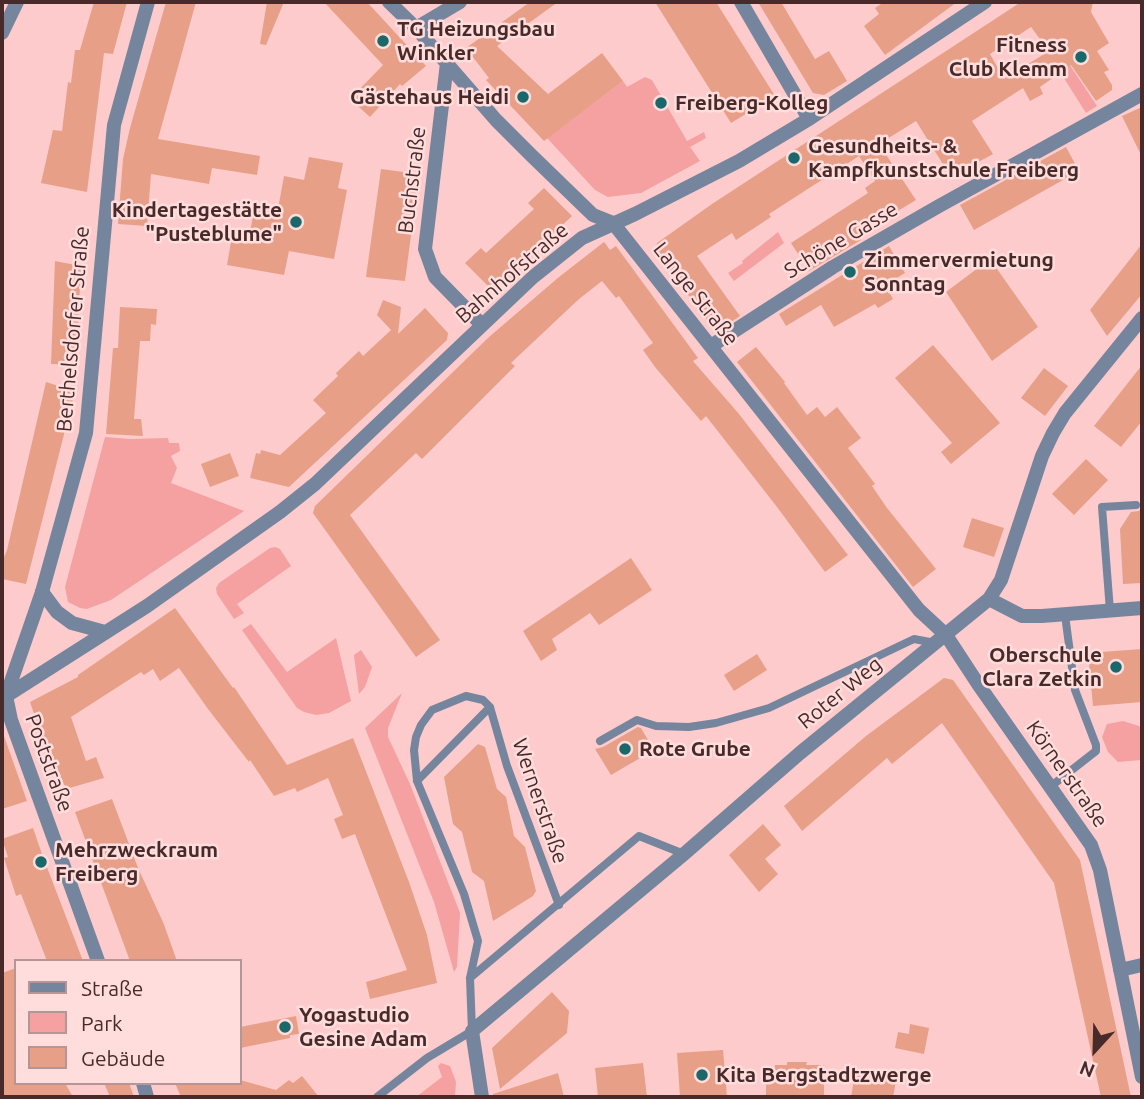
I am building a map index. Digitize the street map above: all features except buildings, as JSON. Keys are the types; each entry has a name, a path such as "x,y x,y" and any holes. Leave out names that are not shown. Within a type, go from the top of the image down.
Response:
{"street":[{"path":"2,33 17,2"},
{"name":"Berthelsdorfer Straße","path":"4,698 42,592 86,433 114,125 148,2"},
{"name":"Lange Straße","path":"389,2 416,28 496,120 593,215 613,223 941,639"},
{"path":"416,28 460,2"},
{"path":"741,2 809,119"},
{"name":"Bahnhofstraße","path":"4,698 147,606 280,512 315,484 481,324 582,238 739,161 809,119 985,2"},
{"name":"Buchstraße","path":"447,63 425,249 435,277 481,324"},
{"name":"Schöne Gasse","path":"711,346 833,267 1142,94"},
{"name":"Roter Weg","path":"472,1031 684,855 800,753 989,599 1001,580 1042,456 1053,433 1065,414 1142,318"},
{"path":"42,592 57,612 72,622 105,632"},
{"path":"989,599 1021,616 1142,608"},
{"name":"Körnerstraße","path":"941,639 1091,845 1100,870 1142,1077"},
{"name":"Poststraße","path":"4,698 97,959"},
{"path":"1120,970 1142,965"},
{"path":"472,1031 482,1097"}],"lane":[{"path":"1110,611 1102,507 1136,505"},
{"path":"1050,787 1096,751 1075,690 1065,614"},
{"path":"600,741 637,720 656,726 689,727 716,723 769,708 914,639 941,639"},
{"path":"377,1097 427,1058 472,1031 470,978 478,942 464,894 417,781 414,750 421,725 432,710 466,696 483,700 490,707 417,781"},
{"name":"Wernerstraße","path":"490,707 508,766 559,905"},
{"path":"470,978 639,836 684,855"}],"green space":[{"path":"1052,38 1097,106 1086,113 1043,45"},
{"path":"645,77 652,80 687,141 704,132 706,138 690,147 700,161 641,193 608,197 595,190 547,138 623,81 627,87"},
{"path":"778,232 784,243 734,281 728,273"},
{"path":"105,437 168,438 169,443 179,443 180,451 171,456 177,468 171,483 244,511 111,600 87,609 68,602 65,587"},
{"path":"275,547 280,549 291,566 237,604 244,613 234,619 217,594 216,588 219,583"},
{"path":"251,624 287,672 336,638 351,701 329,713 316,715 297,708 242,630"},
{"path":"361,650 372,667 365,687 359,694 354,655"},
{"path":"402,693 388,728 388,737 410,784 460,913 457,967 454,972 434,902 365,728"},
{"path":"1123,721 1139,726 1142,730 1141,760 1118,762 1108,752 1102,737 1107,724"},
{"path":"441,1063 450,1066 456,1082 455,1097 416,1097 442,1077 438,1066"}],"place":[{"name":"TG Heizungsbau Winkler","path":"383,41"},
{"name":"Fitness Club Klemm","path":"1081,57"},
{"name":"Gästehaus Heidi","path":"523,97"},
{"name":"Freiberg-Kolleg","path":"661,103"},
{"name":"Gesundheits- & Kampfkunstschule Freiberg","path":"794,158"},
{"name":"Kindertagestätte \"Pusteblume\"","path":"296,222"},
{"name":"Zimmervermietung Sonntag","path":"850,272"},
{"name":"Oberschule Clara Zetkin","path":"1116,667"},
{"name":"Rote Grube","path":"625,749"},
{"name":"Mehrzweckraum Freiberg","path":"41,862"},
{"name":"Yogastudio Gesine Adam","path":"285,1027"},
{"name":"Kita Bergstadtzwerge","path":"702,1075"}]}
